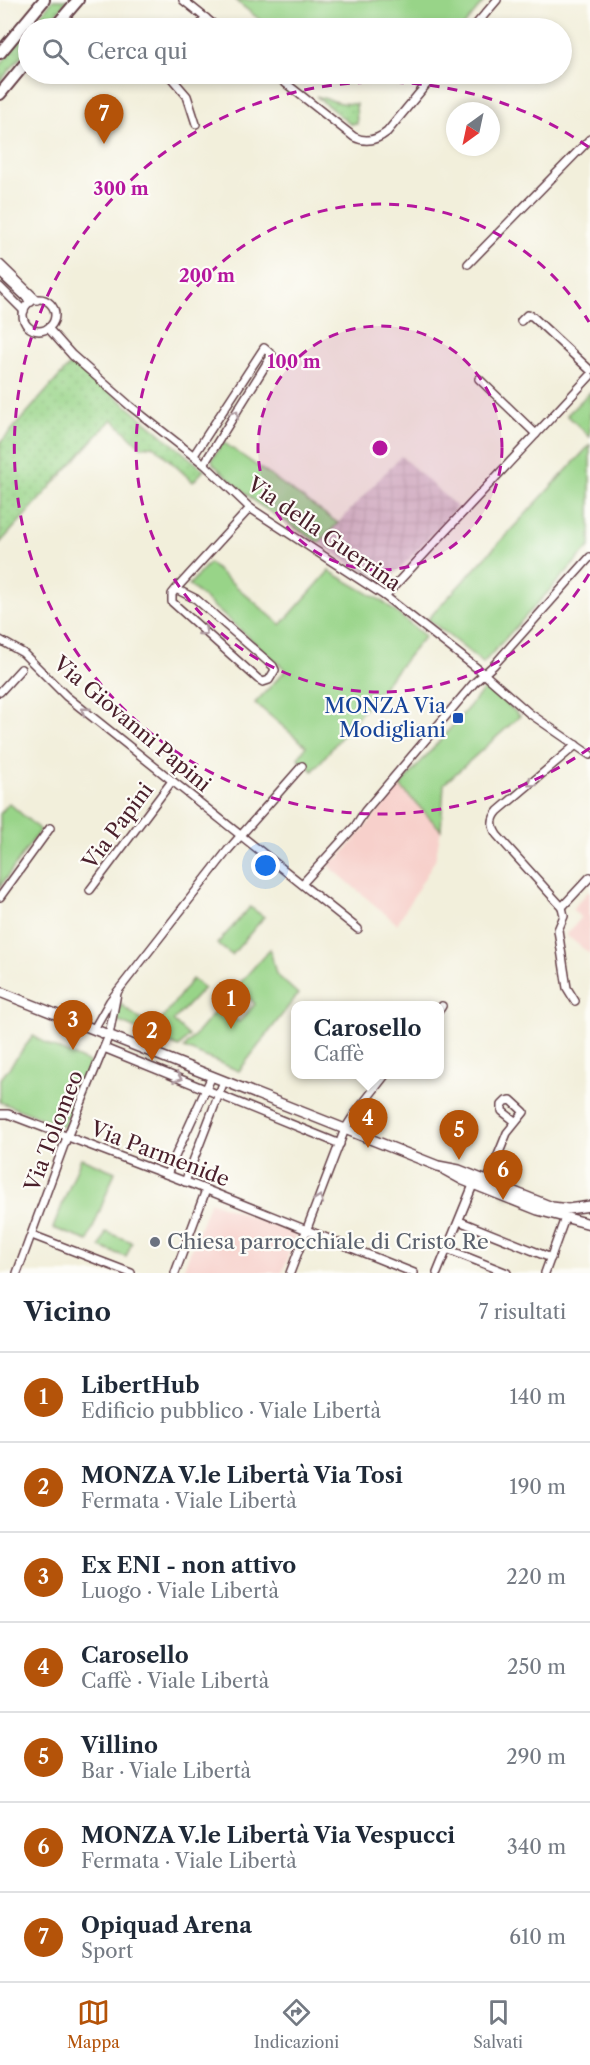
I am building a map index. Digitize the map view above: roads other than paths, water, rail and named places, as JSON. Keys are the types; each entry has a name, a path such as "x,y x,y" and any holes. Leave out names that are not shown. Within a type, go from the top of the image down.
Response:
{"main road":[{"path":"29,18 44,0"},
{"path":"63,18 78,0"},
{"path":"0,53 18,31"},
{"path":"0,94 18,72"},
{"path":"0,992 438,1166 473,1185 538,1210 590,1224"},
{"path":"438,1166 459,1170 552,1207 568,1209 590,1206"}],"street":[{"path":"183,0 206,18"},
{"path":"482,18 497,0"},
{"path":"177,84 187,96 196,124"},
{"path":"287,84 354,137 367,141 381,137 387,132 427,84"},
{"path":"468,264 590,139"},
{"path":"0,264 34,301"},
{"path":"0,273 34,301 46,301 53,309 54,319 48,328 38,331 28,327 23,317 24,311 34,301"},
{"path":"0,287 24,311"},
{"path":"521,321 527,315 532,316 590,370"},
{"name":"Via della Guerrina","path":"48,328 72,355 130,406 194,455 250,508 385,596 529,712 590,755"},
{"path":"194,455 264,348 273,355 204,464"},
{"path":"385,596 590,376"},
{"path":"479,380 537,434"},
{"path":"176,589 196,599 273,666 275,670 269,680 263,682 258,680 172,602 172,594 176,589 250,508"},
{"path":"303,883 356,825 365,811 483,673 494,665 590,557"},
{"name":"Via Giovanni Papini","path":"0,640 22,653 66,696 358,929"},
{"path":"0,692 21,669"},
{"path":"574,1001 567,988 558,930 564,916 562,907 497,835 492,824 498,811 576,745"},
{"path":"94,1029 105,1008 228,850 302,766"},
{"name":"Via Papini","path":"90,890 172,781"},
{"path":"0,897 50,828"},
{"path":"562,907 590,876"},
{"name":"Via Tolomeo","path":"16,1273 109,1035 117,993"},
{"path":"104,1048 340,1144"},
{"path":"167,1174 212,1076"},
{"path":"290,1273 345,1130 382,1079"},
{"path":"185,1182 224,1081"},
{"name":"Via Parmenide","path":"0,1114 8,1114 167,1174 414,1273"},
{"path":"487,1182 507,1133 516,1122"},
{"path":"437,1273 473,1185"},
{"path":"175,1273 206,1190"},
{"path":"545,1273 565,1218"},
{"path":"459,1221 551,1258"},
{"path":"32,1235 131,1273"},
{"path":"447,1249 507,1273"}],"place":[{"name":"Opiquad Arena","path":"104,144"},
{"name":"MONZA Via Modigliani","path":"458,718"},
{"name":"LibertHub","path":"231,1029"},
{"name":"Ex ENI - non attivo","path":"73,1050"},
{"name":"MONZA V.le Libertà Via Tosi","path":"152,1061"},
{"name":"Carosello","path":"368,1148"},
{"name":"Villino","path":"459,1160"},
{"name":"MONZA V.le Libertà Via Vespucci","path":"503,1200"},
{"name":"Chiesa parrocchiale di Cristo Re","path":"155,1242"}]}
